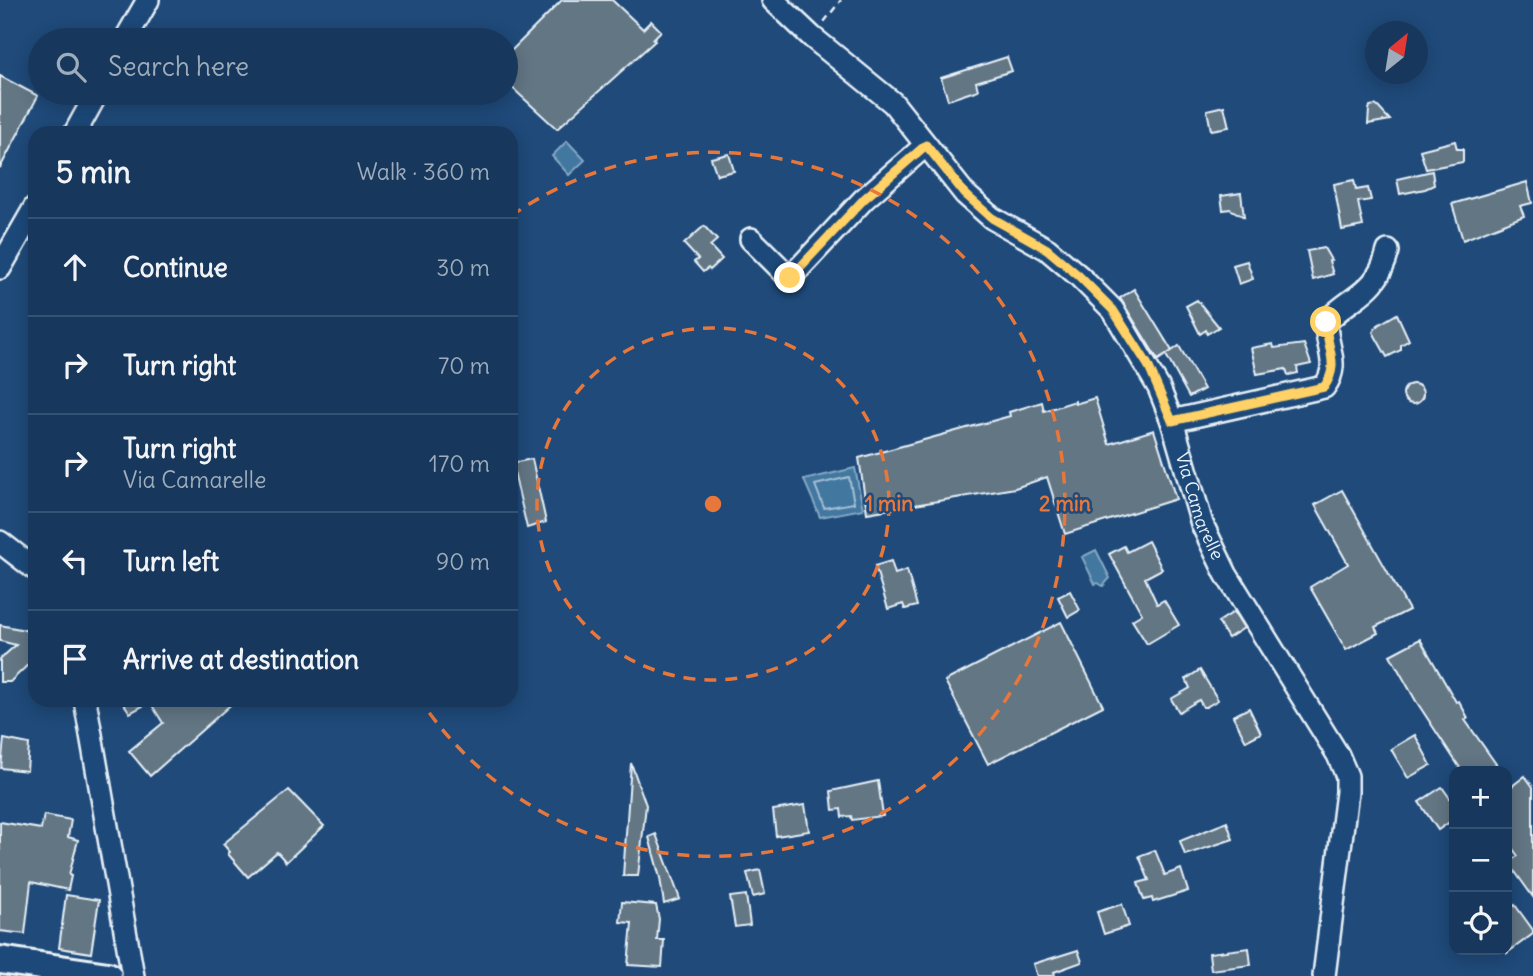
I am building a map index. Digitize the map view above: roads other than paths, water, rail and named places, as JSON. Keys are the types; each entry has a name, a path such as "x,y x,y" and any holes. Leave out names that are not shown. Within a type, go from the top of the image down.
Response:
{"main road":[{"path":"0,960 74,974 108,976"}],"street":[{"path":"132,28 148,0"},
{"name":"Via Camarelle","path":"773,0 812,37 893,103 965,194 992,218 1047,249 1079,276 1113,310 1148,365 1172,421 1202,524 1226,574 1338,755 1346,776 1347,792 1324,976"},
{"path":"79,126 90,105"},
{"path":"751,239 790,278 864,199 926,145"},
{"path":"0,268 28,219"},
{"path":"1172,421 1324,387 1332,377 1333,362 1326,338 1326,322 1372,285 1383,271 1388,251"},
{"path":"0,542 28,564"},
{"path":"86,707 133,976"}],"water":[{"path":"567,141 585,160 569,175 552,156"},
{"path":"855,468 863,509 820,517 804,480"},
{"path":"1096,550 1110,578 1103,586 1095,584 1082,557"}]}
